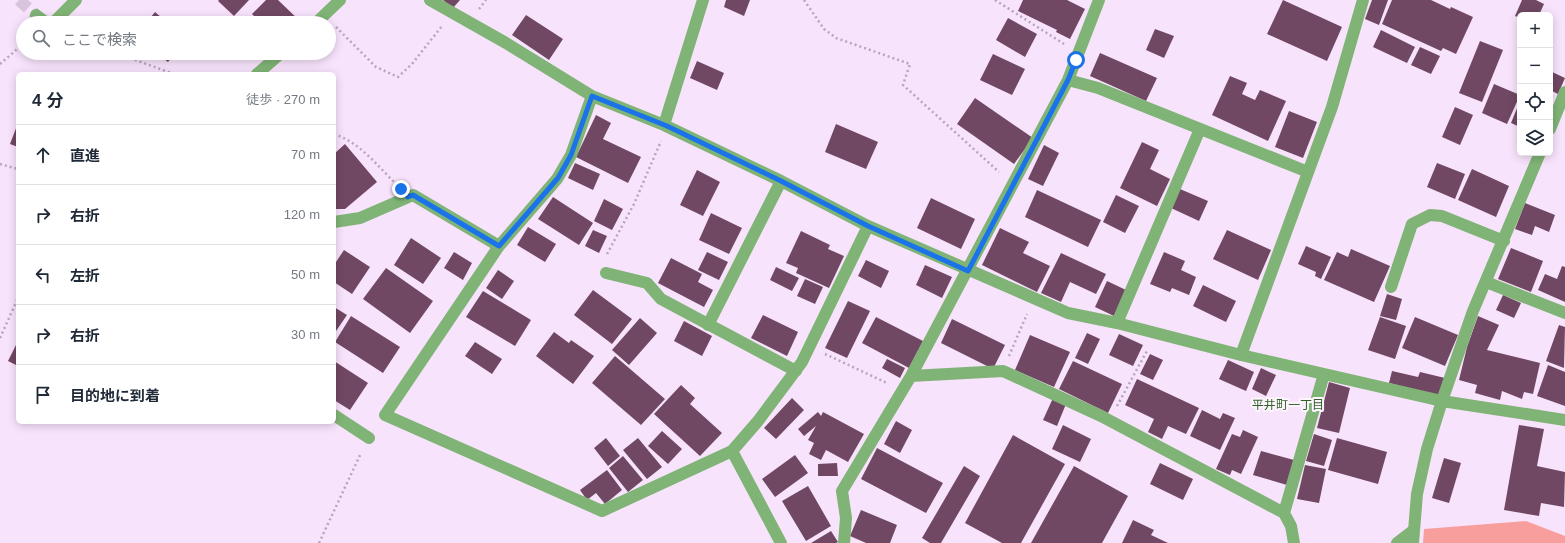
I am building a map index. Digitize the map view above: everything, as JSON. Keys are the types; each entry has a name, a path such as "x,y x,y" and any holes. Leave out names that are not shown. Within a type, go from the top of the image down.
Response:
{"street":[{"path":"60,16 76,0"},
{"path":"326,15 340,0"},
{"path":"430,0 592,96 666,126 781,181 868,226 968,271 1068,313 1118,323 1241,355 1442,401 1565,420"},
{"path":"666,126 703,0"},
{"path":"844,543 846,518 842,491 912,376 1068,80 1099,0"},
{"path":"1241,355 1332,108 1363,0"},
{"path":"260,72 273,60"},
{"path":"1068,80 1098,88 1308,172"},
{"path":"1553,122 1565,92"},
{"path":"592,96 571,155 558,178 499,246 385,415 602,510 732,451 758,421 796,371 810,347 868,226"},
{"path":"1118,323 1200,129"},
{"path":"1413,543 1417,494 1427,448 1442,401 1474,312 1539,156"},
{"path":"708,325 781,181"},
{"path":"336,222 360,218 413,195 499,246"},
{"path":"1391,288 1412,224 1430,215 1442,216 1504,241"},
{"path":"606,273 647,283 661,299 796,371"},
{"path":"1486,282 1565,313"},
{"path":"912,376 1004,371 1110,421 1284,513 1291,526 1294,543"},
{"path":"1284,513 1324,374"},
{"path":"336,416 369,438"},
{"path":"732,451 781,543"},
{"path":"1397,543 1414,530"}],"path":[{"path":"804,0 824,28 836,38 910,64 903,85 1012,184"},
{"path":"995,0 1079,53"},
{"path":"336,27 349,42 376,67 398,77 412,64 451,12"},
{"path":"0,64 16,50"},
{"path":"135,60 168,72"},
{"path":"607,254 634,204 666,126"},
{"path":"336,135 347,138 354,144 408,197"},
{"path":"0,164 16,168"},
{"path":"1004,371 1010,352 1034,299"},
{"path":"0,338 16,302"},
{"path":"1110,421 1157,334"},
{"path":"810,347 903,391"},
{"path":"319,543 357,459 369,438"}],"shaded area":[{"path":"1526,521 1565,536 1565,543 1423,543 1424,529"}],"building":[{"path":"249,0 234,16 218,1"},
{"path":"266,0 278,0 295,16 254,16 252,14"},
{"path":"443,0 460,0 453,8"},
{"path":"726,0 750,0 744,16 724,7"},
{"path":"1023,0 1067,0 1085,9 1070,39 1056,32 1057,30 1018,11"},
{"path":"1283,0 1342,27 1327,61 1267,34"},
{"path":"1372,0 1388,0 1379,25 1365,19"},
{"path":"1392,0 1431,0 1450,9 1451,7 1473,17 1456,54 1443,48 1441,51 1382,24"},
{"path":"1522,0 1536,0 1544,4 1540,12 1517,12 1517,17 1515,16"},
{"path":"155,12 160,16 152,16"},
{"path":"526,15 563,39 549,60 512,35"},
{"path":"1008,18 1037,34 1025,57 996,40"},
{"path":"1155,29 1174,36 1164,58 1146,50"},
{"path":"1381,30 1415,47 1407,63 1373,47"},
{"path":"1480,41 1503,50 1482,102 1459,93"},
{"path":"1420,47 1440,56 1431,74 1411,65"},
{"path":"1100,53 1157,78 1146,101 1090,76"},
{"path":"993,54 1025,69 1012,95 980,80"},
{"path":"697,61 724,73 717,90 690,78"},
{"path":"1553,72 1565,78 1558,94 1553,92"},
{"path":"1230,76 1247,83 1242,94 1255,100 1260,90 1286,101 1268,141 1212,115"},
{"path":"1494,84 1517,94 1517,102 1507,124 1482,113"},
{"path":"975,98 1033,138 1014,164 957,124"},
{"path":"1455,107 1473,115 1460,145 1442,137"},
{"path":"1517,108 1517,126 1511,123"},
{"path":"1289,111 1317,122 1303,158 1275,147"},
{"path":"596,115 611,123 603,139 641,157 628,183 576,157"},
{"path":"836,124 878,142 866,169 825,152"},
{"path":"16,128 16,146 10,144"},
{"path":"1142,142 1159,150 1150,169 1170,179 1157,206 1120,188"},
{"path":"345,144 377,182 345,209 336,209 336,152"},
{"path":"1044,145 1059,153 1043,186 1028,179"},
{"path":"575,163 600,174 593,190 568,178"},
{"path":"1437,163 1465,174 1455,199 1427,187"},
{"path":"1472,169 1509,186 1496,217 1458,200"},
{"path":"697,170 720,182 703,216 680,205"},
{"path":"1180,189 1208,201 1199,221 1171,208"},
{"path":"1037,190 1101,220 1088,247 1025,217"},
{"path":"1116,195 1139,206 1125,233 1103,222"},
{"path":"553,197 593,223 579,245 538,219"},
{"path":"931,198 975,219 961,249 917,228"},
{"path":"604,199 623,209 612,230 594,221"},
{"path":"1525,203 1555,215 1549,232 1535,226 1532,235 1515,229"},
{"path":"711,213 742,228 729,254 699,240"},
{"path":"528,227 556,244 545,262 517,245"},
{"path":"1000,228 1029,242 1023,253 1050,266 1037,292 982,265"},
{"path":"593,230 607,236 599,253 585,246"},
{"path":"1227,230 1271,250 1258,280 1213,259"},
{"path":"801,231 830,245 828,249 844,256 829,288 796,273 798,268 786,263"},
{"path":"411,238 441,258 423,284 394,265"},
{"path":"1306,246 1331,257 1321,279 1315,276 1316,272 1298,264"},
{"path":"1511,248 1543,261 1531,292 1498,279"},
{"path":"1351,249 1390,266 1374,302 1324,280 1337,252 1348,257"},
{"path":"344,250 370,267 352,294 336,283 336,262"},
{"path":"454,252 472,263 463,280 444,268"},
{"path":"707,252 728,262 719,280 698,270"},
{"path":"1164,252 1185,261 1181,270 1196,277 1189,295 1172,288 1170,292 1150,284"},
{"path":"1061,253 1106,274 1096,294 1070,282 1061,302 1041,293"},
{"path":"671,258 702,274 698,282 713,290 704,307 658,283"},
{"path":"866,260 889,271 881,288 858,276"},
{"path":"925,265 952,277 942,298 916,285"},
{"path":"1562,266 1565,267 1565,302 1538,290 1545,274 1557,279"},
{"path":"776,267 799,278 792,291 770,280"},
{"path":"386,268 433,301 410,333 363,299"},
{"path":"498,270 514,281 502,299 486,288"},
{"path":"805,279 823,287 815,304 797,296"},
{"path":"1107,281 1126,290 1114,316 1095,307"},
{"path":"1203,285 1236,301 1226,322 1193,306"},
{"path":"593,290 632,319 612,344 574,315"},
{"path":"483,291 531,320 515,346 466,317"},
{"path":"1387,294 1402,299 1396,320 1380,316"},
{"path":"1503,295 1521,303 1514,318 1496,310"},
{"path":"848,301 870,311 847,358 825,348"},
{"path":"336,308 347,315 336,331"},
{"path":"763,315 798,332 787,356 751,338"},
{"path":"351,316 400,347 383,373 336,343"},
{"path":"1478,316 1499,325 1487,350 1540,363 1533,394 1524,392 1522,399 1502,391 1500,400 1475,393 1477,385 1459,380 1467,347"},
{"path":"876,317 923,341 909,368 862,343"},
{"path":"1380,317 1406,326 1395,359 1368,350"},
{"path":"1415,317 1458,335 1445,366 1402,348"},
{"path":"640,318 657,333 629,365 612,350"},
{"path":"952,319 1005,345 993,369 941,343"},
{"path":"684,321 712,336 702,356 674,341"},
{"path":"1559,325 1565,327 1564,368 1546,361"},
{"path":"554,332 569,343 571,340 594,356 573,384 536,356"},
{"path":"1087,333 1100,339 1088,364 1075,358"},
{"path":"1119,334 1143,345 1133,366 1109,355"},
{"path":"1030,335 1070,352 1054,387 1015,370"},
{"path":"475,342 502,359 492,374 465,356"},
{"path":"16,345 16,365 8,361"},
{"path":"1150,354 1163,360 1153,380 1140,374"},
{"path":"615,356 665,399 641,425 592,383"},
{"path":"887,359 905,368 900,378 882,368"},
{"path":"1228,360 1254,372 1246,391 1219,379"},
{"path":"1073,361 1122,384 1108,413 1059,389"},
{"path":"336,362 368,383 350,410 336,401"},
{"path":"1548,365 1565,372 1565,406 1537,396"},
{"path":"1261,368 1276,375 1266,396 1252,389"},
{"path":"1392,371 1418,377 1420,372 1445,378 1440,396 1389,383"},
{"path":"1137,379 1199,408 1186,434 1168,426 1162,439 1148,432 1154,419 1125,405"},
{"path":"1329,382 1350,388 1339,433 1317,428"},
{"path":"681,385 695,398 690,404 722,433 700,456 654,414"},
{"path":"792,398 804,410 776,439 764,428"},
{"path":"1053,398 1066,404 1057,426 1043,420"},
{"path":"1202,410 1220,419 1223,413 1235,418 1220,450 1190,436"},
{"path":"818,412 821,416 823,412 864,434 848,462 826,450 821,460 809,454 814,443 808,440 816,426 804,436 798,429"},
{"path":"896,421 912,430 900,453 884,444"},
{"path":"1063,425 1091,439 1080,462 1052,449"},
{"path":"1519,425 1544,429 1537,466 1565,472 1564,507 1541,503 1539,516 1504,510"},
{"path":"1243,430 1258,437 1241,474 1232,470 1230,475 1216,469 1232,434 1240,437"},
{"path":"662,431 682,449 668,464 648,446"},
{"path":"1314,434 1332,440 1324,466 1306,461"},
{"path":"1013,435 1065,464 1021,543 1002,543 965,523"},
{"path":"606,438 620,456 608,466 594,448"},
{"path":"638,438 662,467 647,479 623,450"},
{"path":"1337,438 1387,452 1378,484 1328,470"},
{"path":"877,448 943,483 926,513 861,479"},
{"path":"1261,451 1294,460 1287,485 1253,475"},
{"path":"795,455 808,473 775,497 762,479"},
{"path":"623,456 643,480 628,492 609,468"},
{"path":"1444,458 1461,463 1449,503 1432,498"},
{"path":"837,463 838,476 818,476 818,464"},
{"path":"1160,463 1193,479 1183,500 1150,484"},
{"path":"1305,465 1326,469 1319,503 1297,499"},
{"path":"964,466 980,476 941,543 930,543 922,538"},
{"path":"1074,466 1128,496 1102,543 1031,543"},
{"path":"607,470 622,490 605,504 596,493 587,500 580,490"},
{"path":"808,486 831,526 806,541 782,501"},
{"path":"861,510 897,525 890,543 866,543 850,536"},
{"path":"1133,520 1154,530 1151,535 1168,543 1122,543"},
{"path":"831,531 838,542 811,543"}],"tunnel":[{"path":"19,0 36,15"}],"district":[{"name":"平井町一丁目","path":"1288,405"}],"route":[{"path":"401,189 408,197 413,195 499,246 558,178 571,155 592,96 667,126 781,181 868,226 968,271 1012,184 1068,80 1076,60"}]}
